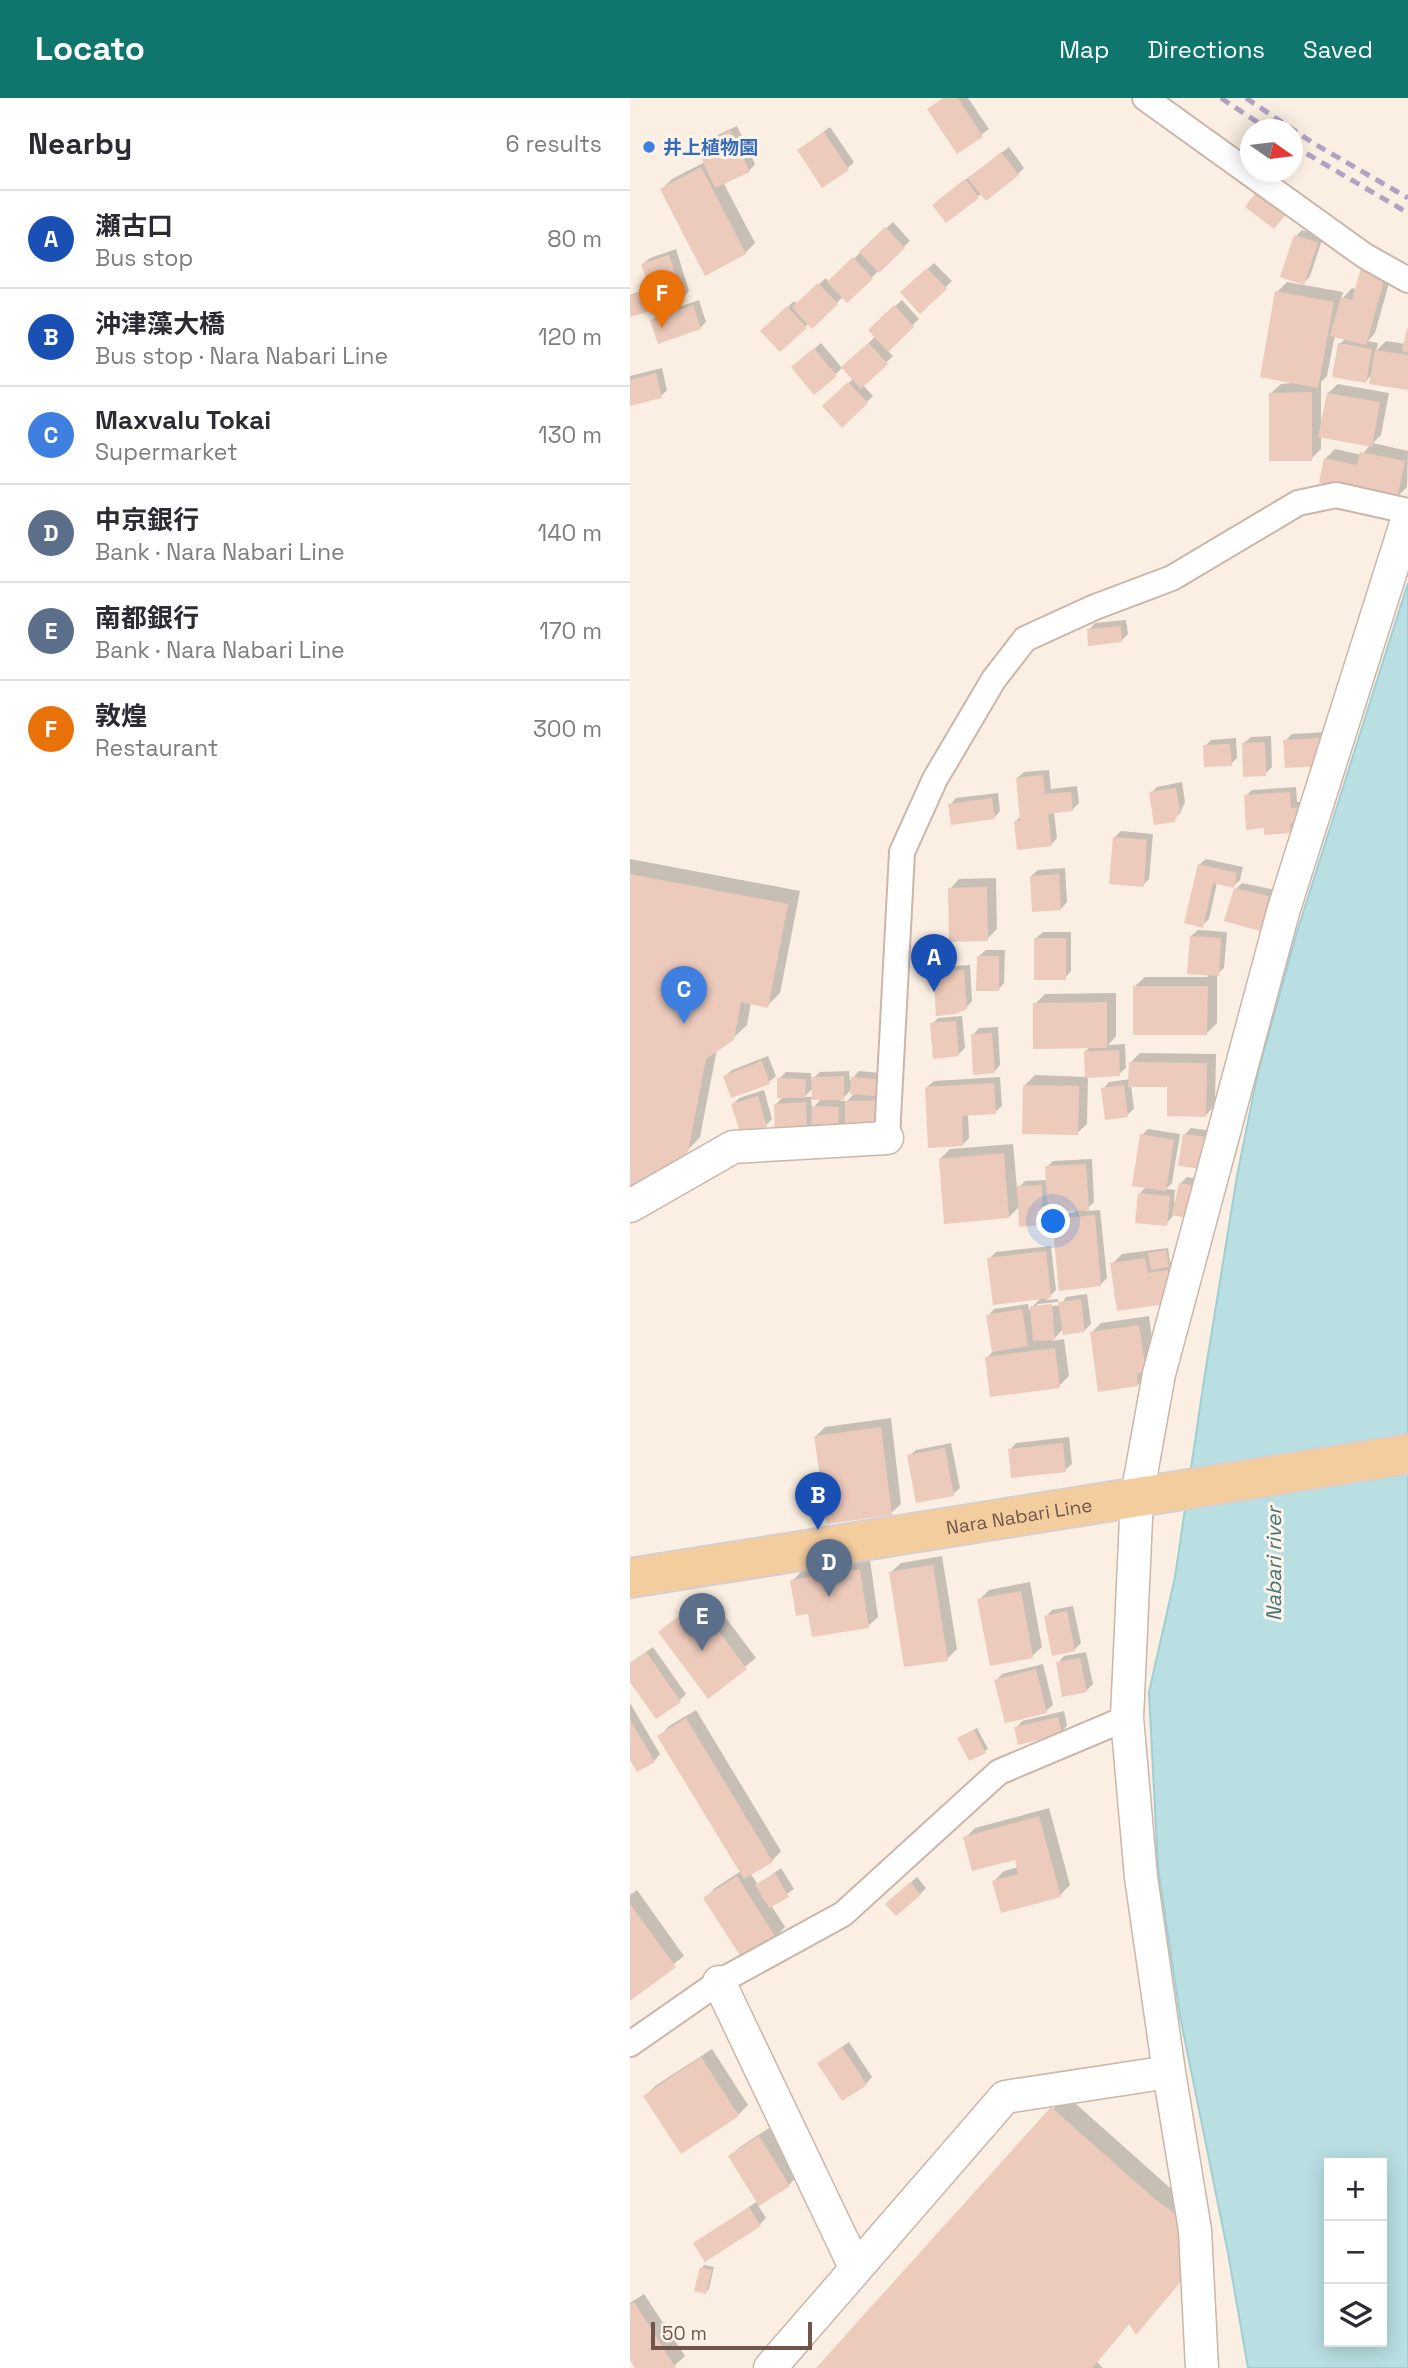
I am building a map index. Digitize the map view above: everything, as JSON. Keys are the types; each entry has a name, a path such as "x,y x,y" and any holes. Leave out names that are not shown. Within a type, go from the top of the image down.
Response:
{"main road":[{"name":"Nara Nabari Line","path":"630,1578 1408,1454"}],"street":[{"path":"1145,98 1365,257 1408,280"},
{"path":"630,1206 733,1147 887,1138 902,852 935,779 994,679 1025,639 1095,607 1172,578 1298,502 1336,495 1408,511"},
{"path":"1202,2368 1195,2230 1169,2072 1142,1877 1127,1718 1159,1374 1283,912 1408,517"},
{"path":"630,2044 719,1982 843,1914 999,1772 1127,1718"},
{"path":"719,1982 856,2269"},
{"path":"770,2368 1005,2098 1169,2072"}],"water":[{"name":"Nabari river","path":"1408,583 1408,2368 1248,2368 1228,2253 1180,2016 1158,1868 1149,1692 1175,1577 1237,1176 1258,1072 1297,932"}],"building":[{"path":"944,98 958,98 983,137 957,154 927,109"},
{"path":"730,131 750,172 715,188 696,147"},
{"path":"824,132 849,170 822,188 797,150"},
{"path":"1001,152 1019,175 986,201 968,179"},
{"path":"701,167 746,254 705,276 660,189"},
{"path":"965,179 979,198 946,223 932,205"},
{"path":"1257,191 1286,214 1274,229 1245,207"},
{"path":"885,227 905,248 879,273 859,252"},
{"path":"1294,235 1318,243 1304,285 1280,277"},
{"path":"669,255 684,299 656,308 641,264"},
{"path":"853,257 873,279 847,303 827,282"},
{"path":"927,268 947,289 920,314 900,292"},
{"path":"1361,268 1386,274 1366,345 1330,336 1341,297 1352,300"},
{"path":"818,283 838,304 812,329 792,307"},
{"path":"1275,291 1334,302 1318,388 1260,377"},
{"path":"642,292 648,312 630,317 630,296"},
{"path":"693,305 701,329 658,344 650,320"},
{"path":"894,305 914,327 888,352 868,330"},
{"path":"787,306 807,328 780,352 760,331"},
{"path":"1408,328 1408,352 1402,351"},
{"path":"868,343 888,364 861,389 841,367"},
{"path":"1338,343 1372,349 1366,383 1332,377"},
{"path":"814,348 837,376 814,395 791,367"},
{"path":"1375,350 1408,355 1408,390 1369,384"},
{"path":"656,373 662,398 630,406 630,380"},
{"path":"848,382 868,403 842,428 822,406"},
{"path":"1312,392 1312,461 1269,461 1269,393"},
{"path":"1327,393 1380,402 1372,447 1318,437"},
{"path":"1360,452 1405,461 1397,499 1319,483 1324,458 1357,465"},
{"path":"1121,626 1122,642 1088,646 1087,629"},
{"path":"1321,738 1323,766 1285,768 1283,740"},
{"path":"1265,742 1266,776 1243,777 1242,743"},
{"path":"1230,744 1232,766 1204,767 1203,745"},
{"path":"1043,775 1045,794 1071,792 1073,811 1048,814 1052,846 1017,850 1014,821 1020,821 1016,778"},
{"path":"1176,788 1180,810 1174,822 1154,825 1149,792"},
{"path":"1290,792 1291,808 1299,807 1300,822 1290,823 1291,833 1264,835 1264,828 1246,830 1244,795"},
{"path":"992,798 995,819 951,825 948,804"},
{"path":"1113,837 1147,840 1144,887 1109,884"},
{"path":"1198,864 1237,873 1234,888 1213,883 1203,928 1184,923"},
{"path":"630,874 788,904 768,1008 741,1002 734,1040 706,1059 688,1152 630,1191"},
{"path":"1059,874 1061,910 1032,912 1030,876"},
{"path":"987,887 988,941 949,942 948,888"},
{"path":"1234,888 1269,896 1260,931 1224,921"},
{"path":"1190,936 1221,938 1219,976 1187,974"},
{"path":"1034,938 1066,938 1066,980 1034,980"},
{"path":"977,956 999,956 999,991 976,991"},
{"path":"964,970 967,1009 955,1014 936,1016 933,972"},
{"path":"1133,986 1208,986 1207,1035 1133,1035"},
{"path":"1107,1002 1107,1048 1033,1049 1033,1003"},
{"path":"956,1021 959,1056 933,1059 930,1023"},
{"path":"992,1033 995,1073 973,1075 971,1034"},
{"path":"1119,1050 1120,1076 1085,1078 1084,1051"},
{"path":"762,1061 770,1084 731,1098 723,1076"},
{"path":"1129,1062 1207,1063 1206,1117 1167,1116 1167,1087 1128,1087"},
{"path":"844,1076 844,1100 812,1100 811,1077"},
{"path":"851,1077 886,1080 885,1097 850,1094"},
{"path":"777,1078 806,1079 805,1098 777,1098"},
{"path":"994,1083 996,1114 962,1116 963,1146 928,1148 925,1087"},
{"path":"1023,1085 1079,1086 1078,1135 1022,1134"},
{"path":"1124,1085 1128,1117 1105,1120 1101,1088"},
{"path":"758,1096 767,1127 741,1135 731,1104"},
{"path":"885,1100 886,1133 845,1133 845,1101"},
{"path":"806,1102 807,1134 775,1135 774,1104"},
{"path":"812,1106 839,1107 838,1133 811,1132"},
{"path":"1140,1134 1174,1140 1166,1191 1132,1186"},
{"path":"1183,1134 1208,1137 1203,1169 1178,1166"},
{"path":"1004,1153 1009,1218 944,1224 939,1159"},
{"path":"1086,1164 1089,1210 1048,1212 1045,1166"},
{"path":"1179,1183 1199,1186 1192,1219 1172,1215"},
{"path":"1042,1185 1043,1225 1019,1227 1017,1186"},
{"path":"1138,1193 1170,1196 1167,1226 1135,1223"},
{"path":"1095,1215 1101,1286 1059,1291 1052,1219"},
{"path":"1166,1250 1169,1267 1151,1270 1148,1253"},
{"path":"1046,1251 1051,1298 993,1305 987,1258"},
{"path":"1145,1258 1148,1273 1168,1270 1173,1303 1117,1311 1110,1263"},
{"path":"1081,1299 1085,1332 1063,1335 1058,1302"},
{"path":"1052,1304 1055,1340 1033,1341 1030,1306"},
{"path":"1022,1309 1028,1346 992,1352 986,1315"},
{"path":"1139,1325 1146,1372 1137,1373 1138,1386 1098,1392 1090,1332"},
{"path":"1055,1348 1060,1388 990,1397 985,1357"},
{"path":"881,1427 892,1515 827,1524 814,1436"},
{"path":"1063,1443 1066,1472 1011,1478 1008,1449"},
{"path":"945,1448 954,1496 916,1503 907,1455"},
{"path":"933,1565 948,1661 904,1667 889,1572"},
{"path":"860,1569 869,1628 812,1637 808,1614 796,1616 790,1580"},
{"path":"1021,1591 1033,1658 990,1666 977,1599"},
{"path":"697,1602 747,1669 708,1699 658,1632"},
{"path":"1067,1611 1075,1651 1052,1656 1044,1616"},
{"path":"646,1652 681,1702 656,1719 630,1682 630,1663"},
{"path":"1080,1658 1087,1692 1062,1697 1056,1662"},
{"path":"1036,1669 1047,1713 1005,1723 994,1680"},
{"path":"1058,1717 1062,1734 1018,1745 1014,1727"},
{"path":"686,1718 773,1862 744,1879 657,1736"},
{"path":"630,1720 655,1762 637,1772 630,1760"},
{"path":"974,1730 986,1753 969,1761 957,1738"},
{"path":"1039,1816 1061,1897 1001,1913 992,1881 1018,1874 1015,1860 972,1871 963,1837"},
{"path":"775,1873 789,1897 769,1908 755,1885"},
{"path":"737,1876 776,1938 743,1960 703,1898"},
{"path":"910,1882 921,1895 896,1916 885,1904"},
{"path":"630,1904 676,1967 630,2001"},
{"path":"842,2047 867,2085 842,2101 817,2063"},
{"path":"701,2057 739,2116 681,2154 643,2096"},
{"path":"1051,2107 1156,2200 1189,2224 1189,2272 1136,2335 1129,2324 1092,2368 816,2368"},
{"path":"759,2136 790,2186 759,2206 728,2156"},
{"path":"749,2207 761,2226 705,2262 693,2243"},
{"path":"700,2267 712,2270 706,2294 694,2291"},
{"path":"634,2302 676,2368 635,2368 630,2360 630,2305"}],"railway":[{"path":"1221,98 1252,119"},
{"path":"1246,98 1313,143 1408,198"},
{"path":"1303,151 1408,213"}],"place":[{"name":"井上植物園","path":"649,147"},
{"name":"敦煌","path":"662,328"},
{"name":"瀬古口","path":"934,992"},
{"name":"Maxvalu Tokai","path":"684,1024"},
{"name":"沖津藻大橋","path":"818,1530"},
{"name":"中京銀行","path":"829,1597"},
{"name":"南都銀行","path":"702,1651"}]}
